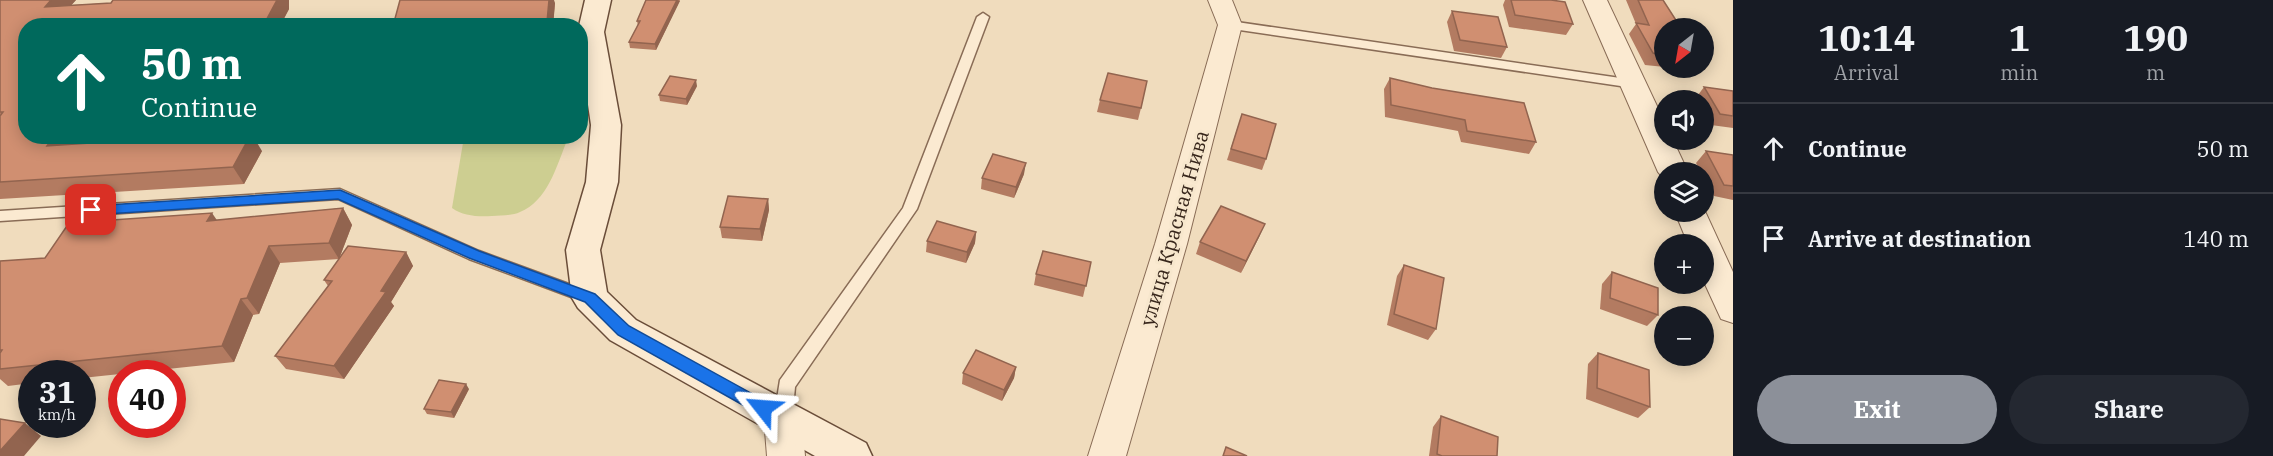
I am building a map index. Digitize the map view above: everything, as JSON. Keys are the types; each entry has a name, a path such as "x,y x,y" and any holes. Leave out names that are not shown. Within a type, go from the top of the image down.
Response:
{"street":[{"path":"598,0 591,32 606,125 602,182 583,250 590,298 623,330 852,456"},
{"path":"1595,0 1669,162"},
{"name":"улица Красная Нива","path":"1107,456 1171,244 1225,12"},
{"path":"1694,222 1733,310"},
{"path":"783,418 786,456"}],"lane":[{"path":"1225,12 1634,84"},
{"path":"783,418 786,385 910,209 983,17"},
{"path":"0,216 340,195 474,255 590,298"}],"green space":[{"path":"463,144 566,144 544,192 529,207 514,214 487,216 461,213 452,208"}],"building":[{"path":"0,0 51,0 45,7 111,3 113,0 277,0 267,18 18,18 18,144 48,144 47,146 246,144 233,167 0,182 0,116 3,112 0,112"},
{"path":"400,0 549,0 547,18 395,18"},
{"path":"646,0 677,0 655,44 629,42 640,21 637,21"},
{"path":"1511,0 1565,2 1573,24 1515,15"},
{"path":"1638,0 1663,0 1675,18 1654,18 1654,53 1636,23 1649,25"},
{"path":"1452,11 1498,17 1507,47 1460,40"},
{"path":"1108,73 1147,81 1141,108 1100,100"},
{"path":"670,76 696,80 686,99 659,95"},
{"path":"1390,78 1432,88 1524,103 1536,142 1467,131 1465,120 1391,105"},
{"path":"1704,87 1733,91 1733,116 1720,114 1714,104 1714,90 1706,90"},
{"path":"1242,114 1276,124 1266,159 1231,149"},
{"path":"1706,151 1733,155 1733,186 1724,185 1714,162"},
{"path":"993,154 1026,163 1016,187 982,178"},
{"path":"728,196 768,199 760,229 720,227"},
{"path":"1221,206 1265,224 1246,261 1200,242"},
{"path":"343,208 329,243 269,246 247,298 241,299 222,346 87,360 18,360 18,367 0,369 2,350 0,350 0,261 45,258 69,223 212,213 207,221"},
{"path":"937,221 976,232 967,252 927,241"},
{"path":"348,246 406,252 381,291 386,292 334,366 275,356 332,281 324,280"},
{"path":"1043,251 1091,262 1086,286 1036,274"},
{"path":"1404,265 1444,278 1436,329 1394,314"},
{"path":"1612,272 1654,287 1654,294 1658,294 1658,306 1654,306 1654,314 1610,298"},
{"path":"976,350 1016,367 1004,390 963,373"},
{"path":"1598,353 1649,370 1650,407 1597,388"},
{"path":"439,380 466,384 451,412 424,409"},
{"path":"1441,416 1498,437 1497,456 1442,456 1437,454"},
{"path":"0,419 18,422 18,431 0,451"},
{"path":"1226,447 1247,456 1223,456"}],"route":[{"path":"91,210 340,195 474,255 590,298 623,330 763,408"}]}
